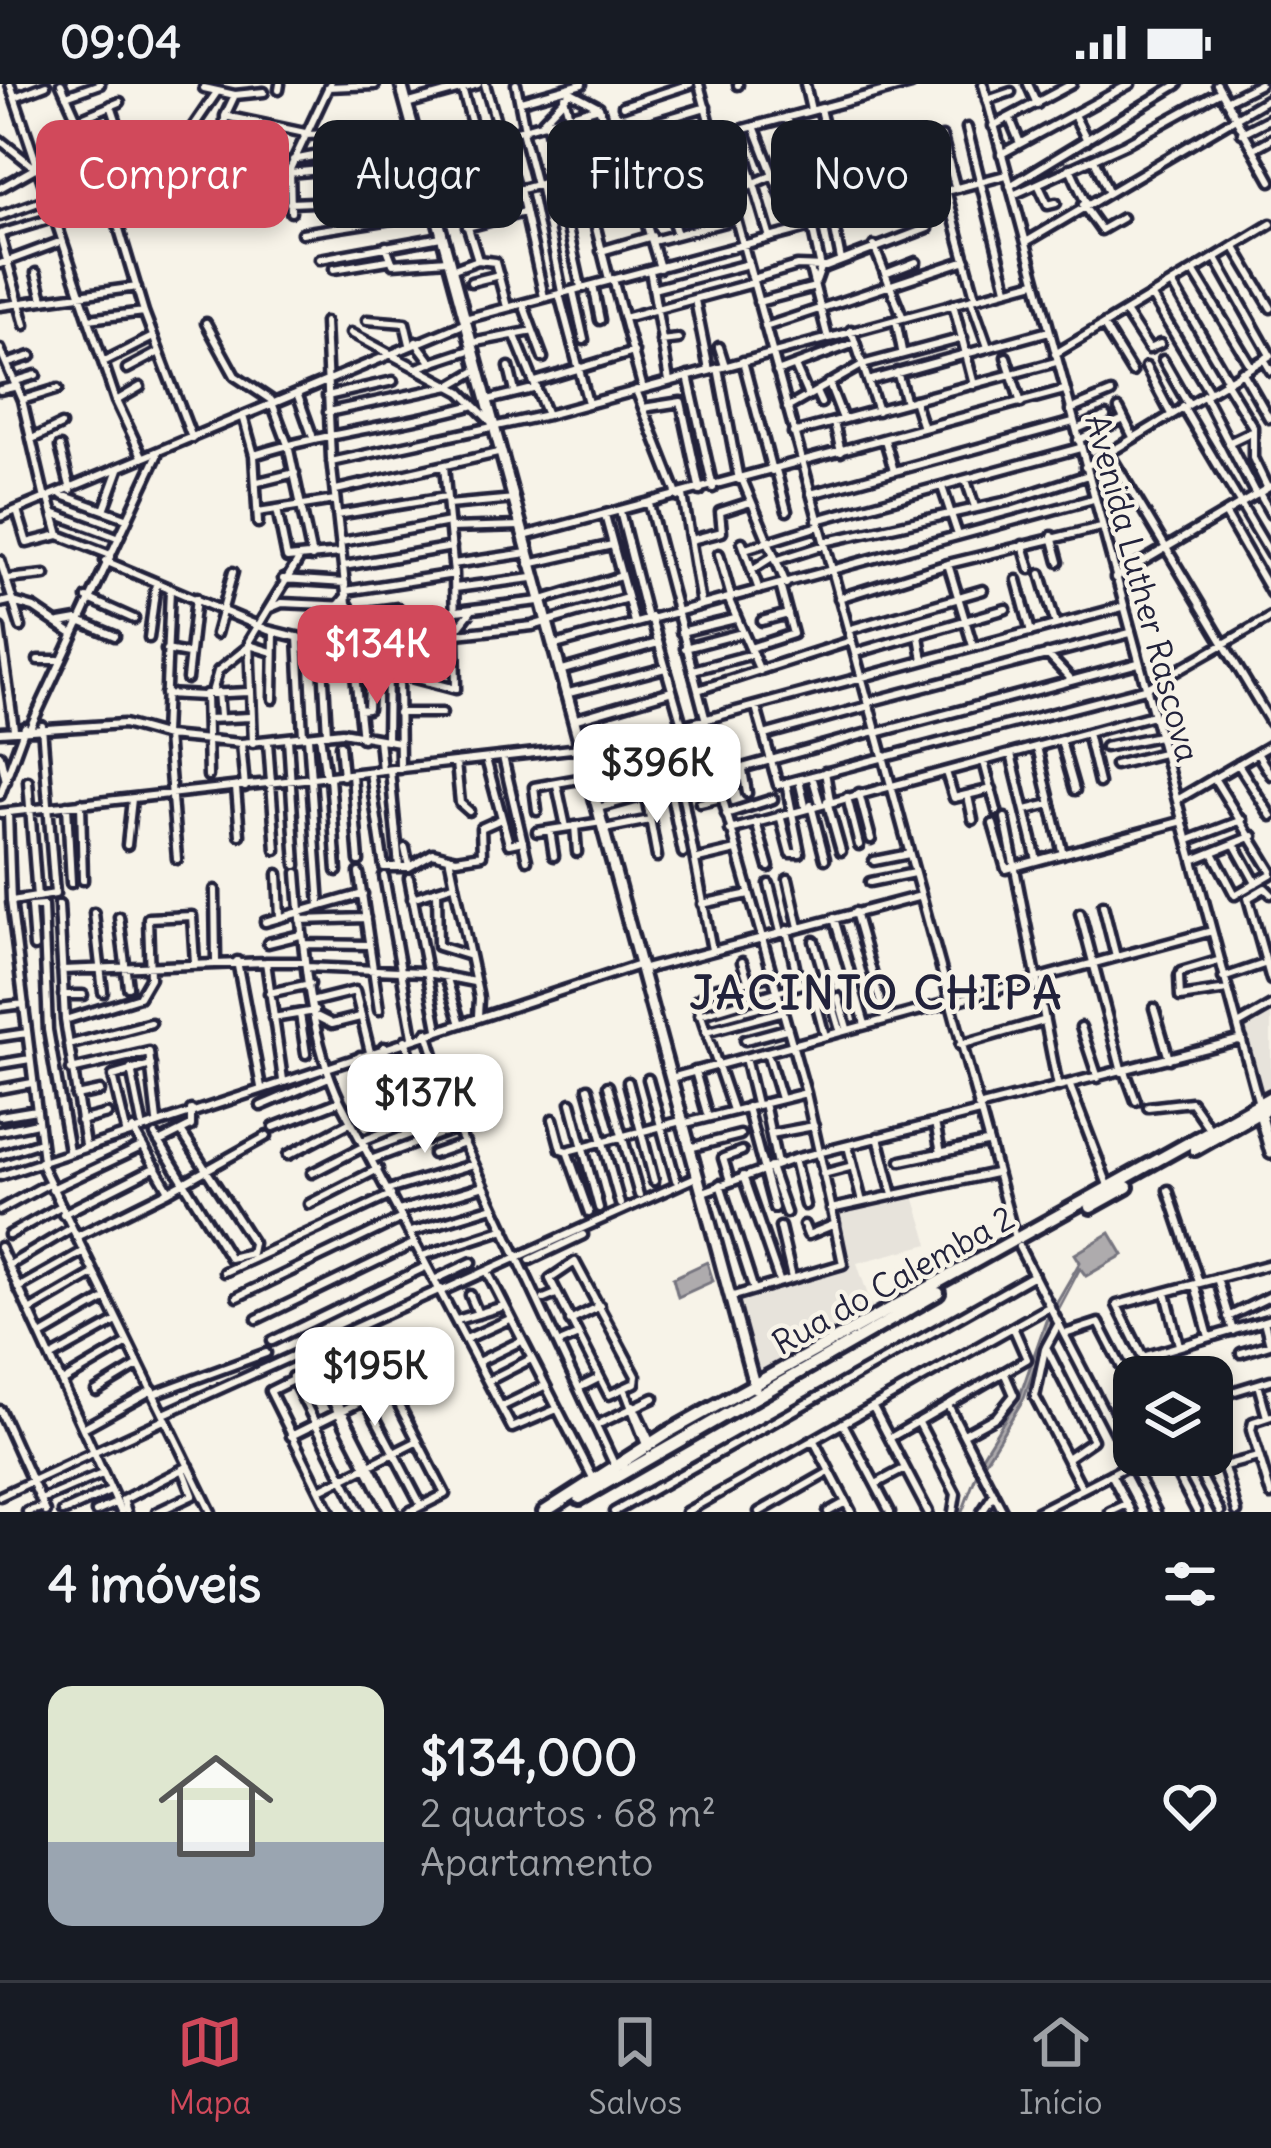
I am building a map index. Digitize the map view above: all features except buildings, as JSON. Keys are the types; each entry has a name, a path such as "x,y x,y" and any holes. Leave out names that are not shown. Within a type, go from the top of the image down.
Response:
{"main road":[{"name":"Rua do Calemba 2","path":"544,1512 653,1445 691,1438 1109,1188 1265,1105"},
{"name":"Rua do Calemba 2","path":"556,1512 685,1424 1265,1105"},
{"path":"685,1424 679,1436 691,1438"}],"street":[{"path":"10,84 36,163"},
{"path":"61,84 76,120 116,104 119,120"},
{"path":"66,96 100,84"},
{"path":"225,120 233,95 229,84"},
{"path":"401,84 410,120"},
{"path":"406,104 481,84 493,120"},
{"path":"516,84 522,120"},
{"path":"538,84 542,95"},
{"path":"547,127 564,93 582,84"},
{"path":"622,106 690,84"},
{"path":"700,84 710,120"},
{"path":"805,84 819,120"},
{"path":"866,84 868,95"},
{"path":"747,128 911,84"},
{"name":"Avenida Luther Rascova","path":"982,84 1218,961 1265,1105"},
{"path":"1028,84 1037,104"},
{"path":"1049,84 1055,94"},
{"path":"993,126 1072,84"},
{"path":"1001,154 1130,84"},
{"path":"1010,186 1178,84"},
{"path":"1226,101 1260,84"},
{"path":"15,97 46,85"},
{"path":"313,205 290,207 289,177 329,86 375,85"},
{"path":"204,86 233,95 264,92"},
{"path":"204,86 211,103"},
{"path":"461,86 470,120"},
{"path":"1013,195 1094,159 1219,87 1242,133 1267,166 1271,181"},
{"path":"198,120 217,92"},
{"path":"520,101 574,92 598,107 603,120"},
{"path":"987,100 1011,92"},
{"path":"564,93 573,120"},
{"path":"572,116 586,97"},
{"path":"1026,242 1233,116 1271,98"},
{"path":"544,298 524,212 528,187 523,130 598,107"},
{"path":"663,120 706,107"},
{"path":"1074,115 1088,140"},
{"path":"225,116 242,120"},
{"path":"1010,118 1020,143"},
{"path":"1242,133 1271,118"},
{"path":"754,126 771,171"},
{"path":"967,128 1007,290"},
{"path":"289,130 313,134"},
{"path":"0,140 36,167"},
{"path":"1253,149 1271,140"},
{"path":"297,160 313,157"},
{"path":"1094,159 1108,190"},
{"path":"297,160 301,172"},
{"path":"747,160 770,238"},
{"path":"1027,162 1033,175"},
{"path":"1070,168 1101,230 1122,218"},
{"path":"0,188 36,170"},
{"path":"289,177 313,171"},
{"path":"951,172 955,188"},
{"path":"747,186 771,174"},
{"path":"951,189 1007,175"},
{"path":"523,178 542,199 588,404"},
{"path":"523,188 547,182"},
{"path":"1038,184 1048,206 1056,203"},
{"path":"0,216 36,203"},
{"path":"951,208 988,348"},
{"path":"26,325 0,235 36,223"},
{"path":"794,433 1056,358 1271,224"},
{"path":"59,228 116,401 142,458"},
{"path":"119,228 144,312 192,438"},
{"path":"302,233 334,228"},
{"path":"440,228 755,1388"},
{"path":"467,228 478,260"},
{"path":"566,228 584,340"},
{"path":"595,228 624,318 643,408 680,496 701,605"},
{"path":"649,228 660,268"},
{"path":"675,228 677,234"},
{"path":"601,251 703,228"},
{"path":"738,228 995,1173 1018,1244 1113,1429"},
{"path":"0,517 465,321 806,228"},
{"path":"815,286 821,268 816,228"},
{"path":"835,228 841,260"},
{"path":"624,318 796,266 821,268 925,228"},
{"path":"320,260 443,237"},
{"path":"0,264 63,241"},
{"path":"386,246 388,260"},
{"path":"874,246 900,319 902,351"},
{"path":"1234,246 1271,308"},
{"path":"334,269 388,260 394,264 450,264 492,258 508,308"},
{"path":"1215,258 1268,356 1271,371"},
{"path":"764,327 966,260"},
{"path":"885,274 916,262"},
{"path":"653,289 748,264"},
{"path":"810,268 829,338"},
{"path":"650,270 669,381"},
{"path":"1193,270 1251,366"},
{"path":"36,273 43,299"},
{"path":"471,282 499,274"},
{"path":"332,462 547,415 1035,282"},
{"path":"1115,578 1269,487 1252,455 1253,430 1172,284"},
{"path":"592,285 600,320"},
{"path":"758,302 815,286"},
{"path":"0,306 137,287"},
{"path":"1151,296 1271,514"},
{"path":"694,300 709,370"},
{"path":"523,304 543,358"},
{"path":"953,304 974,385"},
{"path":"88,320 144,312"},
{"path":"1125,312 1149,349 1160,344"},
{"path":"367,320 405,323 413,343 431,363"},
{"path":"325,322 329,435 362,738"},
{"path":"206,323 235,376 273,404 289,449 312,557"},
{"path":"1103,325 1132,373"},
{"path":"851,330 878,410"},
{"path":"418,367 472,346 533,331"},
{"path":"868,381 1049,331"},
{"path":"351,333 450,386 495,425"},
{"path":"515,336 547,415"},
{"path":"102,362 153,337"},
{"path":"787,408 862,365 963,338"},
{"path":"661,341 678,339"},
{"path":"777,372 856,343"},
{"path":"138,344 145,357"},
{"path":"692,670 793,634 783,585 741,480 719,347"},
{"path":"0,350 22,400 58,536"},
{"path":"487,400 630,350"},
{"path":"128,369 159,352"},
{"path":"0,370 31,356"},
{"path":"752,570 773,559 975,507 1087,471 1133,437 1268,356"},
{"path":"1006,357 1021,403"},
{"path":"1163,360 1271,555"},
{"path":"743,361 787,511"},
{"path":"429,374 431,363"},
{"path":"795,366 821,403"},
{"path":"508,367 515,393"},
{"path":"1146,367 1171,414"},
{"path":"328,412 450,386 478,369"},
{"path":"1242,371 1269,418"},
{"path":"897,372 923,428"},
{"path":"0,390 36,375"},
{"path":"688,376 713,488"},
{"path":"327,396 393,381"},
{"path":"829,383 843,420"},
{"path":"116,401 140,387"},
{"path":"22,400 58,389"},
{"path":"341,542 450,525 523,531 620,512 1064,390"},
{"path":"1070,410 1111,392"},
{"path":"297,393 313,437"},
{"path":"643,408 681,402 700,491"},
{"path":"254,455 289,449 313,437 474,405"},
{"path":"1119,409 1133,437"},
{"path":"243,416 254,455 259,523"},
{"path":"810,494 1106,416"},
{"path":"759,590 743,545 1079,444 1124,419"},
{"path":"834,423 841,452"},
{"path":"32,439 61,425"},
{"path":"1230,442 1253,430"},
{"path":"886,440 894,471"},
{"path":"60,447 70,490"},
{"path":"0,795 58,660 158,452"},
{"path":"334,490 502,452"},
{"path":"1109,453 1271,724"},
{"path":"17,510 27,543 58,536 156,584 274,632 353,651 399,674 457,689 455,588 444,466"},
{"path":"104,510 119,469"},
{"path":"256,482 295,473"},
{"path":"966,480 975,507"},
{"path":"942,487 958,535"},
{"path":"60,494 126,518"},
{"path":"552,646 1094,499"},
{"path":"258,512 335,500"},
{"path":"337,515 448,501 514,500"},
{"path":"690,541 722,532 720,512 751,502"},
{"path":"649,504 706,722"},
{"path":"253,743 248,646 289,562 277,509"},
{"path":"620,512 680,729 712,950"},
{"path":"53,513 117,537"},
{"path":"1225,514 1271,593"},
{"path":"605,515 634,622"},
{"path":"839,598 948,564 1101,527"},
{"path":"1052,536 1059,562"},
{"path":"1023,544 1030,568"},
{"path":"432,550 453,561 528,559 612,545"},
{"path":"344,566 452,547"},
{"path":"289,562 342,553"},
{"path":"719,554 736,619 760,671"},
{"path":"0,560 21,626"},
{"path":"948,564 974,647"},
{"path":"216,634 233,572"},
{"path":"283,579 346,590 454,574"},
{"path":"1041,574 1056,626"},
{"path":"7,579 44,575"},
{"path":"456,607 469,610 539,601 620,576"},
{"path":"455,588 532,578"},
{"path":"1017,580 1030,632"},
{"path":"149,638 156,584"},
{"path":"170,589 165,736 177,859"},
{"path":"277,590 282,603"},
{"path":"310,640 346,590"},
{"path":"848,630 983,590"},
{"path":"908,597 912,613"},
{"path":"87,598 134,619"},
{"path":"187,679 196,598"},
{"path":"457,632 545,622 627,598"},
{"path":"0,603 13,601 71,633"},
{"path":"266,610 282,603 350,610 398,608"},
{"path":"211,1512 70,1229 42,1161 4,813 602,748 1123,606"},
{"path":"855,653 1006,609"},
{"path":"457,632 469,610"},
{"path":"762,621 788,614"},
{"path":"756,707 776,784 787,783 1145,689 1271,617"},
{"path":"681,632 736,619"},
{"path":"60,623 77,620 115,636"},
{"path":"714,624 718,638"},
{"path":"0,628 14,728"},
{"path":"273,699 274,632"},
{"path":"685,648 742,633"},
{"path":"764,735 1130,633"},
{"path":"352,638 400,634"},
{"path":"919,636 923,660"},
{"path":"298,638 320,906"},
{"path":"698,691 851,641"},
{"path":"559,671 658,643"},
{"path":"322,644 324,735 337,871"},
{"path":"248,646 272,652"},
{"path":"208,776 208,719 218,671 248,646"},
{"path":"166,650 188,654"},
{"path":"1047,654 1071,678"},
{"path":"38,660 58,660"},
{"path":"358,710 368,709 370,661"},
{"path":"598,808 1138,663"},
{"path":"1056,666 1058,681"},
{"path":"388,668 383,740 398,867"},
{"path":"566,694 665,668"},
{"path":"399,674 400,769"},
{"path":"165,694 248,692"},
{"path":"572,720 672,692"},
{"path":"212,693 220,716"},
{"path":"398,713 442,713"},
{"path":"730,830 1153,715"},
{"path":"208,719 249,717"},
{"path":"0,731 124,724 165,736 241,743 324,735 398,742"},
{"path":"11,901 55,895 42,726"},
{"path":"1087,733 1099,783"},
{"path":"655,734 682,853"},
{"path":"1105,747 1159,736"},
{"path":"288,740 302,940 329,1077 514,1430 557,1409"},
{"path":"628,741 657,856"},
{"path":"1060,741 1075,790"},
{"path":"268,742 276,850"},
{"path":"240,835 241,743"},
{"path":"340,745 359,861"},
{"path":"1177,800 1271,745"},
{"path":"1036,747 1063,854"},
{"path":"602,748 613,803"},
{"path":"1115,765 1163,753"},
{"path":"1257,753 1271,775"},
{"path":"710,754 806,1093 845,1262 730,1297"},
{"path":"1011,754 1037,860"},
{"path":"0,755 6,781"},
{"path":"503,757 527,860"},
{"path":"486,759 510,846 524,841"},
{"path":"984,762 998,811"},
{"path":"456,763 460,803 469,811"},
{"path":"1238,764 1271,816"},
{"path":"743,770 747,793"},
{"path":"370,772 380,863 409,867 430,854 482,855 480,830 501,819"},
{"path":"819,803 825,772"},
{"path":"946,772 953,797 992,789"},
{"path":"537,811 533,788 607,775"},
{"path":"812,776 825,859"},
{"path":"1213,853 1234,895 1271,873 1253,836 1214,778"},
{"path":"799,780 819,803 842,850"},
{"path":"28,781 37,898"},
{"path":"780,815 790,853 800,853 787,783"},
{"path":"557,785 577,852"},
{"path":"859,794 871,839"},
{"path":"847,796 859,845"},
{"path":"968,796 973,820"},
{"path":"700,803 721,798"},
{"path":"127,845 133,799"},
{"path":"726,814 773,799"},
{"path":"81,803 83,880"},
{"path":"1026,810 1050,804"},
{"path":"67,805 70,883"},
{"path":"1005,818 1018,866"},
{"path":"537,832 650,820"},
{"path":"1189,840 1243,820"},
{"path":"993,824 1004,867 1183,821"},
{"path":"756,823 769,867"},
{"path":"550,830 554,856"},
{"path":"1193,860 1253,836"},
{"path":"1235,845 1256,883"},
{"path":"405,848 409,867"},
{"path":"70,852 83,850"},
{"path":"698,859 736,850"},
{"path":"874,861 909,854"},
{"path":"449,857 479,998 478,1016"},
{"path":"1018,866 1013,873 1058,1088"},
{"path":"359,873 379,1010"},
{"path":"870,882 914,873"},
{"path":"278,874 280,917"},
{"path":"384,876 422,1092"},
{"path":"409,878 423,971 438,1029"},
{"path":"788,879 799,927"},
{"path":"769,884 799,985"},
{"path":"412,898 453,885"},
{"path":"1271,894 1267,888 1248,898 1271,980"},
{"path":"215,890 216,961"},
{"path":"436,890 438,946 468,955"},
{"path":"300,916 363,894"},
{"path":"702,904 748,894"},
{"path":"0,1176 495,1010 921,896"},
{"path":"59,905 65,1020 85,1145"},
{"path":"1103,905 1117,957"},
{"path":"34,946 31,908 43,906 49,1030 69,1151"},
{"path":"855,912 885,1019"},
{"path":"1080,913 1136,1101"},
{"path":"94,914 103,992"},
{"path":"65,1020 135,1000 149,982 146,919 189,915 195,963"},
{"path":"265,922 300,916 366,918"},
{"path":"119,917 128,987"},
{"path":"834,917 866,1024"},
{"path":"670,1078 1212,932"},
{"path":"268,943 302,940 369,945"},
{"path":"814,941 844,1030"},
{"path":"1218,961 1180,974 1180,997 1227,990"},
{"path":"237,962 261,1087"},
{"path":"62,970 266,962 423,971 474,982"},
{"path":"266,962 283,1080"},
{"path":"742,962 748,980"},
{"path":"1223,978 1264,964"},
{"path":"733,1110 695,1005 701,996 770,975"},
{"path":"446,976 460,1021"},
{"path":"699,1015 826,977"},
{"path":"269,993 310,985"},
{"path":"314,1001 355,992 370,1052"},
{"path":"63,995 83,995"},
{"path":"838,997 844,1030"},
{"path":"479,998 495,1010"},
{"path":"816,1001 825,1036"},
{"path":"0,1007 24,1004"},
{"path":"1238,1025 1271,1006"},
{"path":"1154,1008 1169,1059"},
{"path":"706,1032 780,1012"},
{"path":"300,1014 306,1054"},
{"path":"273,1018 316,1014 330,1024 360,1017"},
{"path":"960,1045 1044,1021"},
{"path":"68,1045 151,1023"},
{"path":"1082,1027 1098,1078"},
{"path":"745,1040 785,1029"},
{"path":"427,1032 457,1128 616,1466"},
{"path":"0,1037 27,1033"},
{"path":"703,1192 794,1159 1242,1039"},
{"path":"384,1047 401,1112"},
{"path":"71,1070 148,1051 157,1121"},
{"path":"766,1052 781,1099"},
{"path":"360,1056 384,1132"},
{"path":"745,1058 785,1214"},
{"path":"0,1064 30,1059"},
{"path":"153,1065 112,1078 169,1191"},
{"path":"131,1069 134,1129"},
{"path":"695,1072 708,1117"},
{"path":"261,1106 329,1077"},
{"path":"648,1079 676,1180"},
{"path":"0,1089 34,1082"},
{"path":"628,1082 654,1180"},
{"path":"1070,1085 1109,1188"},
{"path":"608,1086 639,1195"},
{"path":"588,1088 620,1204"},
{"path":"76,1096 100,1090"},
{"path":"553,1119 561,1149 567,1151 806,1093"},
{"path":"274,1127 340,1100"},
{"path":"1148,1106 1191,1102 1211,1131"},
{"path":"571,1103 599,1208"},
{"path":"756,1105 771,1134 774,1208"},
{"path":"1265,1105 1271,1153"},
{"path":"312,1173 384,1132 450,1106"},
{"path":"0,1116 36,1110"},
{"path":"181,1130 253,1243 251,1252 230,1258 157,1138 193,1124 191,1110"},
{"path":"80,1121 107,1114"},
{"path":"288,1155 351,1122"},
{"path":"0,1131 38,1123"},
{"path":"935,1123 941,1153"},
{"path":"771,1134 814,1126"},
{"path":"373,1159 457,1128"},
{"path":"689,1148 740,1135"},
{"path":"75,1238 267,1136"},
{"path":"878,1137 893,1196"},
{"path":"0,1154 40,1142"},
{"path":"434,1154 465,1143"},
{"path":"901,1161 986,1143"},
{"path":"0,1210 143,1146"},
{"path":"848,1146 862,1202"},
{"path":"567,1151 589,1213"},
{"path":"730,1181 723,1159 742,1151"},
{"path":"794,1159 805,1204"},
{"path":"224,1272 390,1192 474,1164"},
{"path":"823,1174 853,1166"},
{"path":"8,1235 156,1167"},
{"path":"309,1204 378,1168"},
{"path":"831,1209 995,1173"},
{"path":"0,1496 698,1176"},
{"path":"743,1176 780,1281"},
{"path":"720,1184 754,1290"},
{"path":"237,1298 400,1214 484,1186"},
{"path":"1168,1190 1209,1336"},
{"path":"411,1232 494,1207"},
{"path":"804,1225 807,1235 835,1226"},
{"path":"780,1227 792,1278"},
{"path":"8,1266 70,1229"},
{"path":"422,1256 505,1229"},
{"path":"530,1261 583,1235"},
{"path":"257,1319 416,1243"},
{"path":"0,1247 102,1474 124,1512"},
{"path":"557,1248 565,1267"},
{"path":"18,1288 82,1252"},
{"path":"434,1280 472,1262"},
{"path":"578,1262 587,1277 636,1380 607,1395 550,1277 578,1262"},
{"path":"1142,1356 1116,1307 1271,1264"},
{"path":"272,1341 426,1266"},
{"path":"487,1271 594,1480"},
{"path":"587,1277 601,1271"},
{"path":"29,1311 93,1274"},
{"path":"614,1512 1034,1275"},
{"path":"1216,1279 1233,1331"},
{"path":"1166,1293 1179,1345"},
{"path":"544,1299 556,1294"},
{"path":"470,1295 478,1314"},
{"path":"1228,1317 1271,1296"},
{"path":"40,1336 105,1299"},
{"path":"457,1320 504,1306"},
{"path":"570,1321 600,1306"},
{"path":"608,1321 620,1315"},
{"path":"692,1511 1013,1327 1055,1316"},
{"path":"1055,1316 1034,1391 1082,1488"},
{"path":"466,1339 510,1319"},
{"path":"1146,1356 1268,1320 1270,1344 1240,1353"},
{"path":"51,1358 117,1321"},
{"path":"1065,1334 1099,1322 1116,1356"},
{"path":"890,1438 1028,1358 1013,1327"},
{"path":"362,1333 445,1494 409,1512"},
{"path":"562,1342 576,1336"},
{"path":"478,1362 521,1341"},
{"path":"62,1382 128,1342"},
{"path":"330,1512 270,1391 368,1343"},
{"path":"1046,1346 1093,1440 1066,1458"},
{"path":"83,1428 153,1392 266,1353"},
{"path":"343,1354 422,1506"},
{"path":"488,1381 531,1359"},
{"path":"630,1366 644,1359"},
{"path":"96,1391 139,1365"},
{"path":"317,1366 391,1512"},
{"path":"964,1434 997,1416 1014,1395 1004,1372"},
{"path":"292,1377 360,1512"},
{"path":"583,1386 597,1379"},
{"path":"1233,1395 1271,1383"},
{"path":"1233,1394 1271,1383"},
{"path":"501,1407 544,1385"},
{"path":"291,1436 390,1387"},
{"path":"624,1388 653,1445"},
{"path":"1259,1388 1269,1416 1251,1426 1271,1495"},
{"path":"601,1423 654,1398"},
{"path":"948,1405 1003,1512"},
{"path":"873,1407 928,1512"},
{"path":"0,1410 44,1506"},
{"path":"918,1422 956,1494 953,1512"},
{"path":"843,1423 890,1512"},
{"path":"814,1439 851,1512"},
{"path":"319,1491 418,1441"},
{"path":"1233,1463 1258,1456"},
{"path":"124,1512 123,1500 186,1467"},
{"path":"157,1512 193,1495 186,1467"},
{"path":"876,1484 905,1468"},
{"path":"759,1512 830,1472"},
{"path":"27,1512 102,1474"},
{"path":"1037,1512 1111,1474 1129,1508 1110,1512"},
{"path":"1137,1476 1156,1512"},
{"path":"1178,1476 1197,1512"},
{"path":"1201,1476 1220,1512"},
{"path":"1227,1476 1237,1512"},
{"path":"64,1512 110,1490"},
{"path":"982,1512 994,1494"},
{"path":"96,1512 116,1502"},
{"path":"828,1512 846,1502"}],"shaded area":[{"path":"1271,1011 1271,1088 1261,1094 1243,1028"},
{"path":"913,1193 929,1244 857,1263 873,1310 753,1378 733,1299 849,1266 833,1210"},
{"path":"1110,1233 1123,1255 1086,1276 1080,1268 1050,1325 1024,1398 983,1465 980,1459 1021,1393 1046,1321 1080,1262 1075,1254"},
{"path":"707,1262 713,1281 678,1297 673,1278"}],"waterway":[{"path":"962,1512 981,1463"}],"district":[{"name":"JACINTO CHIPA","path":"877,993"}]}
